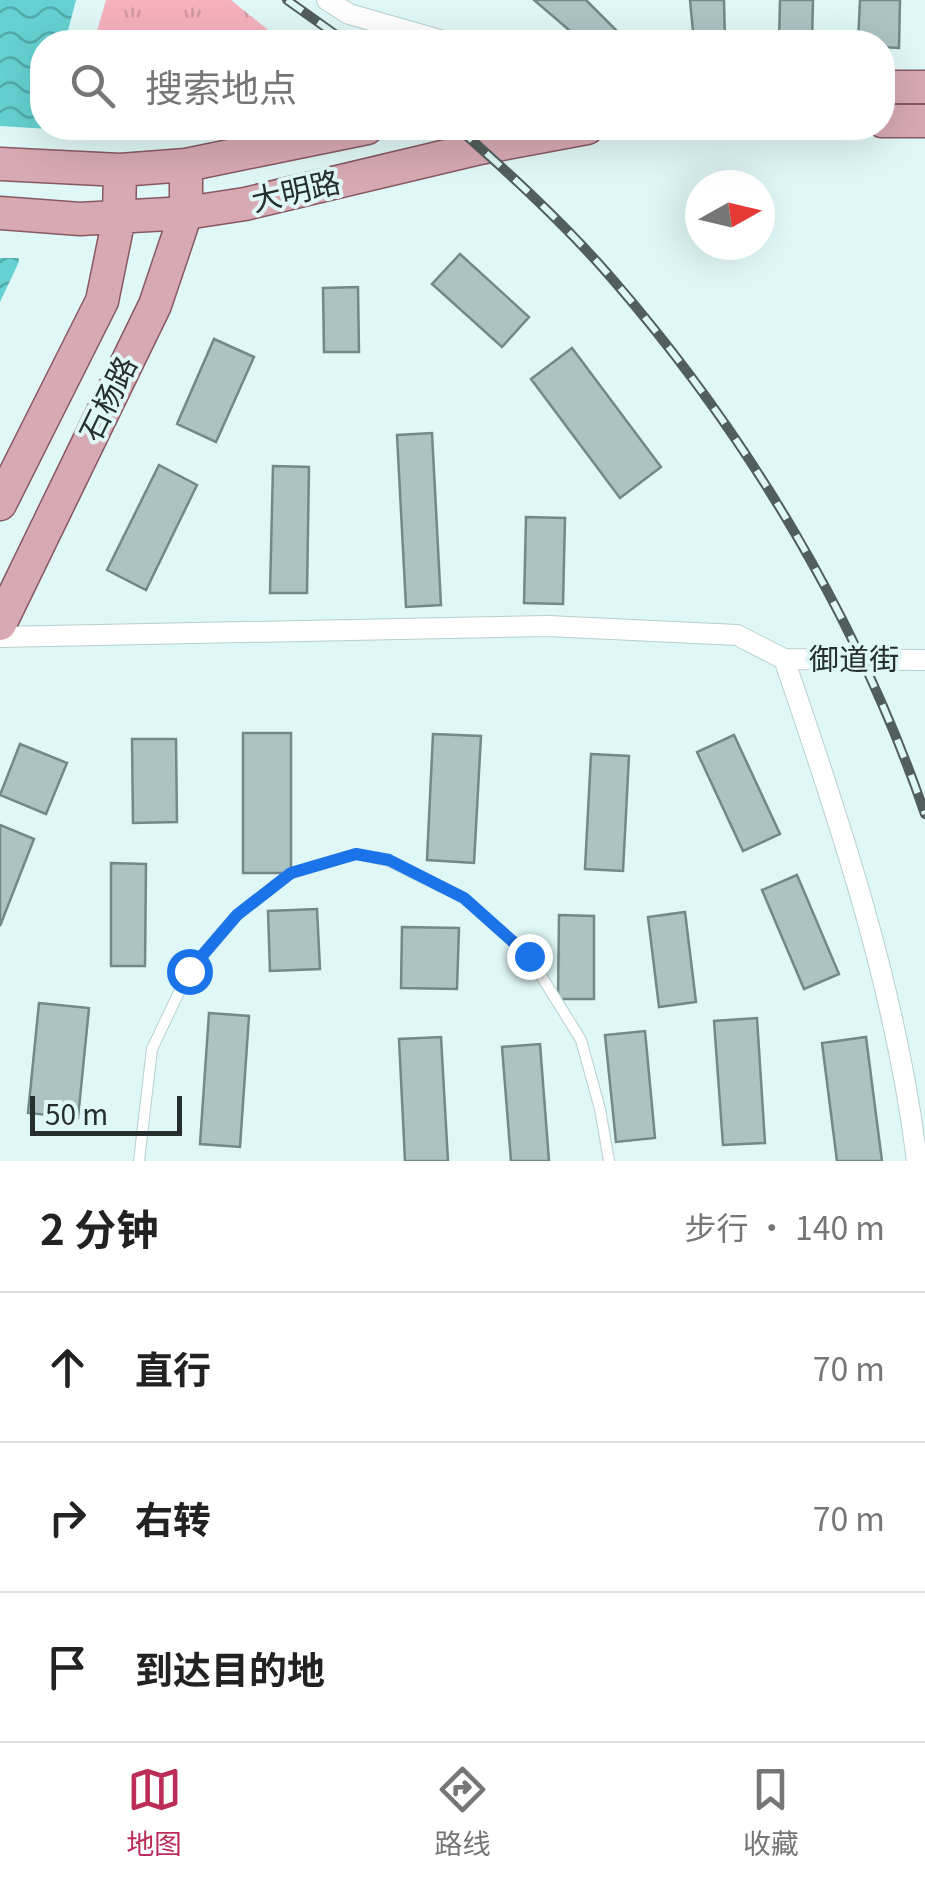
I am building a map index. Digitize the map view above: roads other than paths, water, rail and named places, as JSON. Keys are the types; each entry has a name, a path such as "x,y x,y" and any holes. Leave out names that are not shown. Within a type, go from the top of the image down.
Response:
{"main road":[{"path":"895,87 925,87"},
{"path":"895,121 925,121"},
{"name":"大明路","path":"0,164 120,170 186,165 308,140"},
{"name":"大明路","path":"0,213 80,219 186,214 522,140"},
{"name":"石杨路","path":"0,624 155,305 186,214 186,165"},
{"name":"石杨路","path":"0,504 102,301 119,218 120,170"}],"street":[{"path":"328,0 349,14 404,30"},
{"path":"0,636 548,626 737,635 784,660 870,925 911,1112 917,1161"},
{"name":"御道街","path":"784,660 925,660"}],"lane":[{"path":"139,1161 152,1049 189,971 237,915 291,873 356,854 389,860 464,898 529,956 581,1040 609,1161"}],"water":[{"path":"0,0 76,0 68,30 30,30 30,140 43,140 18,264 0,302"}],"railway":[{"path":"287,0 329,30"},
{"path":"471,140 558,221 614,281 710,403 754,467 833,601 898,742 925,814"}]}
